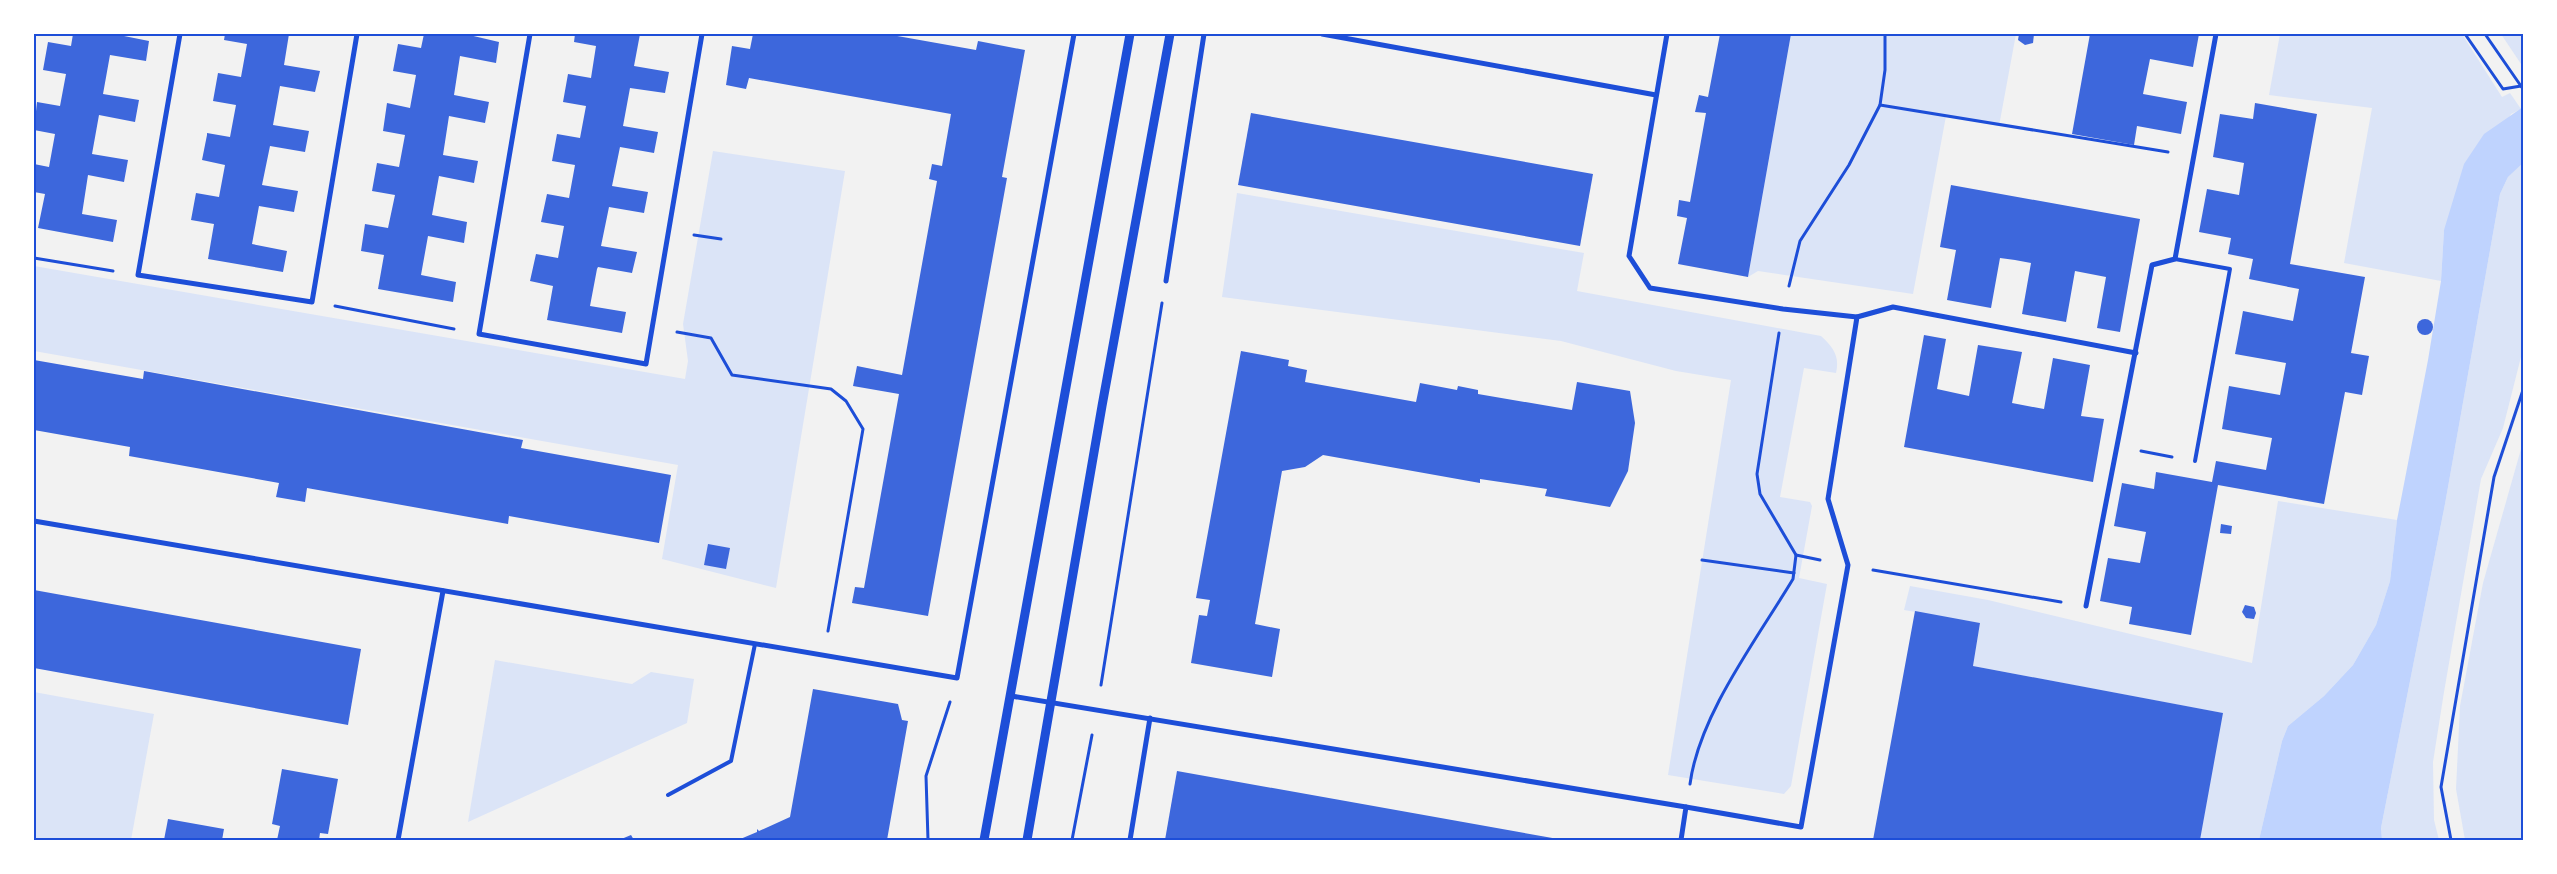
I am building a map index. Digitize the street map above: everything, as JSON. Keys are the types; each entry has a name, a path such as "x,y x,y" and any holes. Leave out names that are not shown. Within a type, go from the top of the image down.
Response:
{"street":[{"path":"180,34 138,275 312,302 356,34"},
{"path":"530,34 479,334 646,364 702,34"},
{"path":"34,521 957,678 1074,34"},
{"path":"984,840 1130,34"},
{"path":"1027,840 1102,406 1170,34"},
{"path":"1166,281 1204,34"},
{"path":"1322,34 1656,95"},
{"path":"1667,34 1628,256 1650,288 1783,309 1857,317 1893,307 2136,353"},
{"path":"2086,606 2152,265 2175,259 2216,34"},
{"path":"1011,696 1801,827 1848,565 1828,499 1857,317"},
{"path":"398,840 443,591"},
{"path":"1130,840 1150,718"},
{"path":"1681,840 1686,807"}],"lane":[{"path":"2175,259 2230,269 2195,461"},
{"path":"668,795 731,761 755,644"}],"path":[{"path":"1686,807 1692,768 1710,716 1793,580 1796,555 1760,494 1757,474 1783,309 1800,241 1849,165 1880,105 1885,70 1885,34"},
{"path":"2465,34 2503,89 2522,88"},
{"path":"2485,34 2522,88"},
{"path":"1880,105 2194,156"},
{"path":"34,258 138,275"},
{"path":"1072,840 1097,710 1166,281"},
{"path":"312,302 479,334"},
{"path":"652,328 711,338 732,375 831,389 846,401 863,429 824,656"},
{"path":"2451,840 2441,787 2494,478 2523,390"},
{"path":"2118,447 2195,461"},
{"path":"1796,555 2086,606"},
{"path":"1702,560 1794,573"},
{"path":"928,840 926,776 957,678"}],"shaded area":[{"path":"1791,34 2016,34 1999,126 1946,116 1913,294 1758,271 1748,277"},
{"path":"2280,34 2462,34 2502,97 2510,93 2521,109 2511,114 2444,230 2441,281 2344,263 2372,108 2269,95"},
{"path":"2501,34 2523,34 2523,67"},
{"path":"713,151 845,171 776,588 662,559 678,465 34,351 34,266 685,379 688,361 683,324"},
{"path":"2523,163 2523,349 2503,428 2481,479 2444,692 2433,762 2434,820 2439,840 2382,840 2381,828 2445,504 2500,194 2508,177"},
{"path":"1237,193 1584,253 1577,291 1821,336 1829,344 1836,357 1836,373 1804,368 1780,497 1810,502 1812,506 1799,578 1827,584 1791,786 1784,794 1668,775 1731,380 1676,371 1561,341 1222,297"},
{"path":"2523,442 2523,840 2465,840 2456,789 2460,706 2483,583"},
{"path":"2278,501 2397,520 2390,581 2376,625 2353,665 2324,696 2288,726 2282,741 2259,840 2200,840 2222,713 1973,666 1980,623 1904,610 1910,586 1988,600 2252,663"},
{"path":"495,660 632,684 651,672 694,679 687,723 468,822"},
{"path":"34,692 154,714 131,840 34,840"}],"water":[{"path":"2523,107 2523,163 2508,177 2500,194 2445,504 2381,828 2382,840 2259,840 2282,741 2288,726 2324,696 2353,665 2376,625 2390,581 2397,520 2428,360 2441,281 2444,230 2464,164 2484,134"}],"building":[{"path":"73,34 114,34 149,41 146,61 110,55 103,94 139,100 135,122 99,115 92,154 128,160 124,182 88,175 82,214 117,220 113,242 38,228 45,194 34,192 34,164 49,167 55,134 34,130 37,102 60,106 66,74 43,70 48,42 71,46"},
{"path":"225,34 289,34 284,65 320,71 315,92 280,86 273,125 309,131 305,152 270,146 262,185 298,191 294,212 259,206 252,244 287,251 283,272 208,259 214,224 191,220 196,193 219,197 225,165 202,160 207,133 230,137 236,105 213,101 218,73 241,77 247,44 224,40"},
{"path":"424,34 465,34 499,42 496,63 460,56 454,95 489,102 485,123 449,116 443,155 478,161 474,183 439,176 432,215 467,222 464,243 428,236 421,275 456,282 453,302 378,289 384,255 361,251 365,224 388,228 395,195 372,191 377,163 399,167 405,135 383,131 387,103 410,108 416,75 393,71 398,44 421,48"},
{"path":"575,34 640,34 634,66 669,72 665,93 630,88 623,126 658,132 654,153 620,147 612,186 648,192 644,213 609,207 601,246 637,252 632,273 598,267 590,306 626,312 622,333 547,320 553,286 530,281 536,254 558,258 564,226 541,222 547,194 569,198 575,165 552,161 557,134 580,138 586,106 563,102 568,74 591,78 596,46 574,42"},
{"path":"753,34 886,34 976,50 978,41 1025,50 1002,177 1007,178 928,616 852,603 855,587 864,588 899,394 853,386 857,366 902,375 937,181 929,179 932,164 942,166 951,114 749,78 746,89 726,85 732,46 750,49"},
{"path":"1720,34 1791,34 1748,277 1678,264 1687,218 1677,216 1679,200 1690,202 1706,113 1695,112 1699,95 1708,97"},
{"path":"2019,34 2034,34 2033,43 2025,45 2018,40"},
{"path":"2090,34 2199,34 2193,67 2150,59 2143,94 2187,102 2181,134 2137,126 2134,145 2072,134"},
{"path":"2255,103 2317,114 2290,264 2365,277 2351,353 2369,356 2362,395 2345,392 2324,504 2218,485 2191,635 2129,624 2132,607 2100,601 2108,558 2140,563 2146,532 2114,526 2122,483 2154,489 2156,472 2212,482 2216,461 2266,470 2272,438 2222,429 2229,386 2280,395 2286,363 2235,354 2243,311 2293,321 2299,289 2249,279 2253,259 2228,254 2231,238 2199,232 2207,189 2239,195 2244,163 2213,157 2220,114 2253,119"},
{"path":"1251,113 1593,174 1580,246 1238,185"},
{"path":"1951,185 2140,219 2120,332 2097,328 2106,277 2075,271 2066,322 2022,314 2031,263 2015,260 2000,258 1991,308 1947,300 1956,250 1940,247"},
{"path":"2425,319 2433,327 2425,335 2417,327"},
{"path":"1924,335 1946,339 1937,389 1969,396 1978,345 2022,352 2012,403 2044,409 2053,358 2090,365 2081,416 2104,419 2093,482 1904,447"},
{"path":"1241,351 1289,360 1288,366 1307,370 1305,382 1416,402 1420,383 1457,390 1458,386 1478,390 1478,394 1572,410 1577,382 1630,391 1635,423 1628,471 1610,507 1545,496 1547,489 1480,479 1480,483 1323,455 1305,467 1282,471 1255,624 1280,629 1272,677 1191,663 1199,615 1207,616 1210,600 1196,598"},
{"path":"34,360 143,379 144,371 523,440 521,448 671,475 659,543 509,516 508,524 307,488 305,502 276,497 279,483 129,456 130,447 34,430"},
{"path":"2221,524 2232,526 2231,534 2220,533"},
{"path":"708,544 730,548 726,569 704,565"},
{"path":"34,590 361,649 348,725 34,668"},
{"path":"2245,605 2254,607 2256,613 2254,619 2246,618 2242,612"},
{"path":"1915,611 1980,623 1973,666 2223,713 2200,840 1873,840"},
{"path":"813,689 898,704 902,720 908,721 887,840 738,840 757,832 757,829 759,831 790,817"},
{"path":"282,769 338,779 328,834 320,833 319,840 277,840 280,826 272,824"},
{"path":"1177,771 1558,839 1558,840 1165,840"},
{"path":"168,819 224,829 222,840 164,840"},
{"path":"631,835 634,840 619,840"}]}
